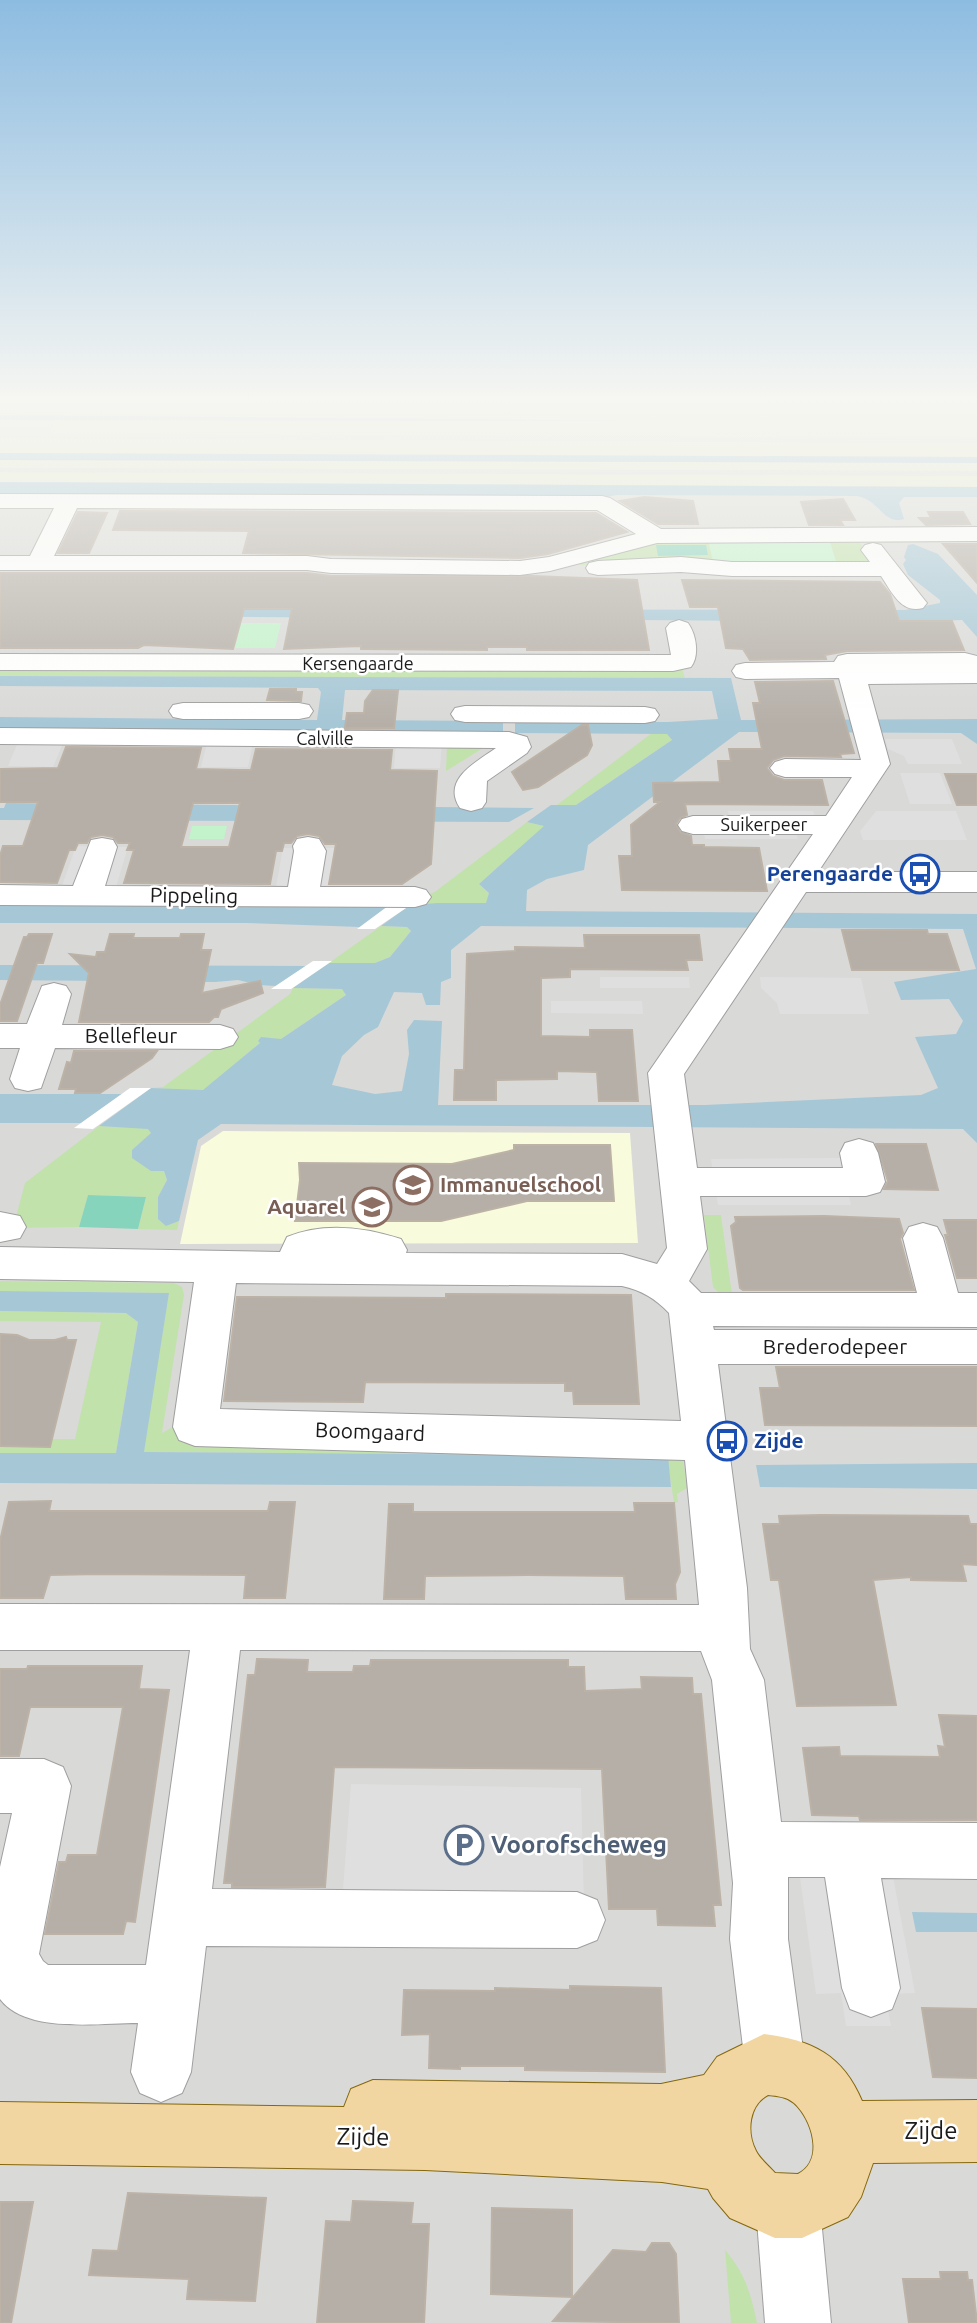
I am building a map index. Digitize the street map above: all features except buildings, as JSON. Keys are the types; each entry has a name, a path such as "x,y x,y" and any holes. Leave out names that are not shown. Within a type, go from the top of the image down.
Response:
{"main road":[{"path":"775,2064 798,2069 819,2084 835,2106 843,2132 844,2158 836,2181 810,2204 788,2208 775,2206 751,2193 737,2179 724,2131 734,2081 753,2068 775,2064"},
{"name":"Zijde","path":"0,2109 154,2108 661,2115 724,2131"},
{"name":"Zijde","path":"0,2133 425,2139 662,2151 724,2131"},
{"name":"Zijde","path":"843,2132 977,2131"}],"street":[{"path":"38,564 65,508"},
{"path":"611,508 656,536"},
{"path":"861,534 914,603"},
{"path":"0,563 307,563 331,566 520,568 551,564 656,536 976,536"},
{"path":"551,564 576,568 713,565 732,569 887,569"},
{"name":"Kersengaarde","path":"0,662 673,663 682,661 684,656 679,628"},
{"path":"786,768 872,769 876,764 848,662 965,662 977,665"},
{"path":"745,671 977,676"},
{"name":"Calville","path":"0,736 33,725 299,711"},
{"name":"Calville","path":"380,713 509,727"},
{"name":"Calville","path":"144,721 230,741 419,742 509,727 645,715"},
{"path":"471,802 472,778 517,747 509,727"},
{"name":"Suikerpeer","path":"789,893 872,769"},
{"name":"Suikerpeer","path":"693,825 835,825"},
{"path":"86,895 102,846"},
{"path":"302,898 310,851 308,846"},
{"path":"775,2064 760,1938 761,1883 738,1680 725,1649 706,1445 684,1297 678,1182 666,1073 789,893 977,882"},
{"name":"Pippeling","path":"0,895 239,895 262,899 415,897"},
{"path":"28,1079 54,994"},
{"name":"Bellefleur","path":"0,1036 220,1037"},
{"path":"678,1182 866,1182 859,1153"},
{"name":"Brederodepeer","path":"684,1297 959,1310 923,1238"},
{"path":"2,1239 217,1267 622,1270 643,1274 684,1297"},
{"name":"Boomgaard","path":"217,1267 195,1427 706,1445"},
{"name":"Brederodepeer","path":"684,1297 977,1347"},
{"path":"0,1627 219,1627 723,1608"},
{"path":"161,2073 219,1627"},
{"path":"0,1786 44,1786 12,1880 10,1955 22,1982 43,1994 172,1994"},
{"path":"756,1849 977,1851"},
{"path":"849,1851 871,1988"},
{"path":"181,1917 577,1920"},
{"path":"788,2208 798,2323"}],"shaded area":[{"path":"0,508 977,508 977,2323 0,2323"},
{"path":"885,739 952,739 962,764 908,764 904,756 888,749"},
{"path":"18,742 63,743 53,767 8,766"},
{"path":"207,743 253,743 248,767 201,767"},
{"path":"396,744 442,744 440,768 394,768"},
{"path":"900,773 940,773 952,804 910,804"},
{"path":"728,811 813,811 816,819 795,830 798,839 705,839 703,830 729,819"},
{"path":"876,811 956,811 967,840 863,840 860,831"},
{"path":"76,846 128,847 116,887 62,886"},
{"path":"283,848 334,848 329,888 276,887"},
{"path":"600,977 689,977 690,988 600,988"},
{"path":"760,977 861,978 869,1014 780,1014 777,1003 761,988"},
{"path":"551,1001 642,1001 643,1014 551,1013"},
{"name":"Immanuelschool","path":"223,1131 630,1133 638,1243 180,1244 201,1146"},
{"path":"840,1158 851,1205 718,1205 711,1159"},
{"name":"Voorofscheweg","path":"351,1784 581,1788 584,1906 342,1902"},
{"path":"798,1863 891,1866 915,1993 885,1994 891,2026 846,2026 841,1993 816,1994"}],"green space":[{"path":"829,539 836,561 757,561 747,565 713,561 708,540"},
{"path":"857,539 876,565 863,561 580,565 580,559 657,540"},
{"path":"656,545 706,545 708,555 658,556"},
{"path":"241,623 281,623 275,648 235,648"},
{"path":"0,665 682,667 685,679 0,676"},
{"path":"652,733 667,734 672,740 576,805 557,805"},
{"path":"447,745 488,745 446,771"},
{"path":"527,822 545,826 479,884 489,893 487,903 410,905 436,891"},
{"path":"192,826 227,826 224,839 189,839"},
{"path":"381,926 407,927 411,931 390,957 375,963 329,963"},
{"path":"293,988 343,989 346,995 281,1039 261,1042 203,1091 151,1088 163,1087 290,994"},
{"path":"99,1126 148,1128 151,1133 133,1150 164,1171 167,1180 158,1197 166,1226 179,1221 177,1230 138,1229 146,1197 88,1195 79,1227 13,1228 25,1183"},
{"path":"88,1195 146,1197 138,1229 79,1227"},
{"path":"704,1215 721,1215 732,1295 719,1293 713,1287"},
{"path":"0,1281 174,1283 182,1287 184,1295 162,1433 187,1419 680,1438 687,1488 677,1494 678,1502 674,1503 667,1456 143,1452 169,1293 0,1291"},
{"path":"0,1311 126,1313 138,1322 116,1453 0,1453 0,1446 50,1447 52,1439 75,1439 101,1322 0,1321"},
{"path":"725,2250 738,2267 746,2284 757,2323 731,2323"}],"water":[{"path":"878,508 901,508 904,519 897,520"},
{"path":"913,544 938,554 977,595 977,637 962,620 909,622 0,615 0,609 905,610 940,603 940,600 908,575 903,564 906,560 904,557 908,545"},
{"path":"0,676 731,678 741,720 977,719 977,744 961,733 739,732 588,845 584,870 547,879 527,890 526,911 977,914 977,1143 963,1129 221,1124 198,1140 179,1221 166,1226 158,1219 158,1197 167,1180 164,1171 151,1171 132,1158 132,1150 151,1133 148,1129 99,1126 151,1088 203,1090 260,1043 258,1041 261,1037 281,1039 346,995 342,989 293,988 329,963 375,963 390,957 411,931 407,927 381,926 410,905 486,903 489,893 479,884 544,826 527,822 551,805 576,805 672,740 667,734 515,733 515,722 668,722 718,719 712,691 345,690 342,720 503,721 503,733 0,728 0,717 317,720 321,692 318,688 0,686","holes":["481,926 963,929 976,969 894,982 901,1000 949,999 963,1021 956,1034 915,1037 938,1088 921,1095 705,1105 438,1105 442,1021 414,1020 407,1030 409,1054 402,1091 375,1094 332,1085 342,1056 364,1035 378,1027 394,992 422,993 426,1005 440,1005 441,982 451,978 451,950"]},
{"path":"6,803 534,808 509,822 0,820 0,808 4,808"},
{"path":"0,904 390,905 360,927 246,923 0,923"},
{"path":"0,965 306,966 276,986 238,980 0,980"},
{"path":"0,1094 122,1094 81,1123 0,1123"},
{"path":"0,1291 169,1293 144,1452 668,1456 671,1487 0,1483 0,1453 116,1453 138,1322 126,1313 0,1311"},
{"path":"977,1463 977,1489 760,1487 756,1465"},
{"path":"912,1912 977,1913 977,1932 916,1932"}],"pier":[{"path":"392,903 412,904 375,929 357,929"},
{"path":"313,961 332,961 291,989 271,989"},
{"path":"130,1088 151,1088 93,1129 74,1128"}],"place":[{"name":"Perengaarde","path":"920,874"},
{"name":"Immanuelschool","path":"413,1185"},
{"name":"Aquarel","path":"372,1207"},
{"name":"Zijde","path":"727,1441"},
{"name":"Voorofscheweg","path":"464,1845"}]}
